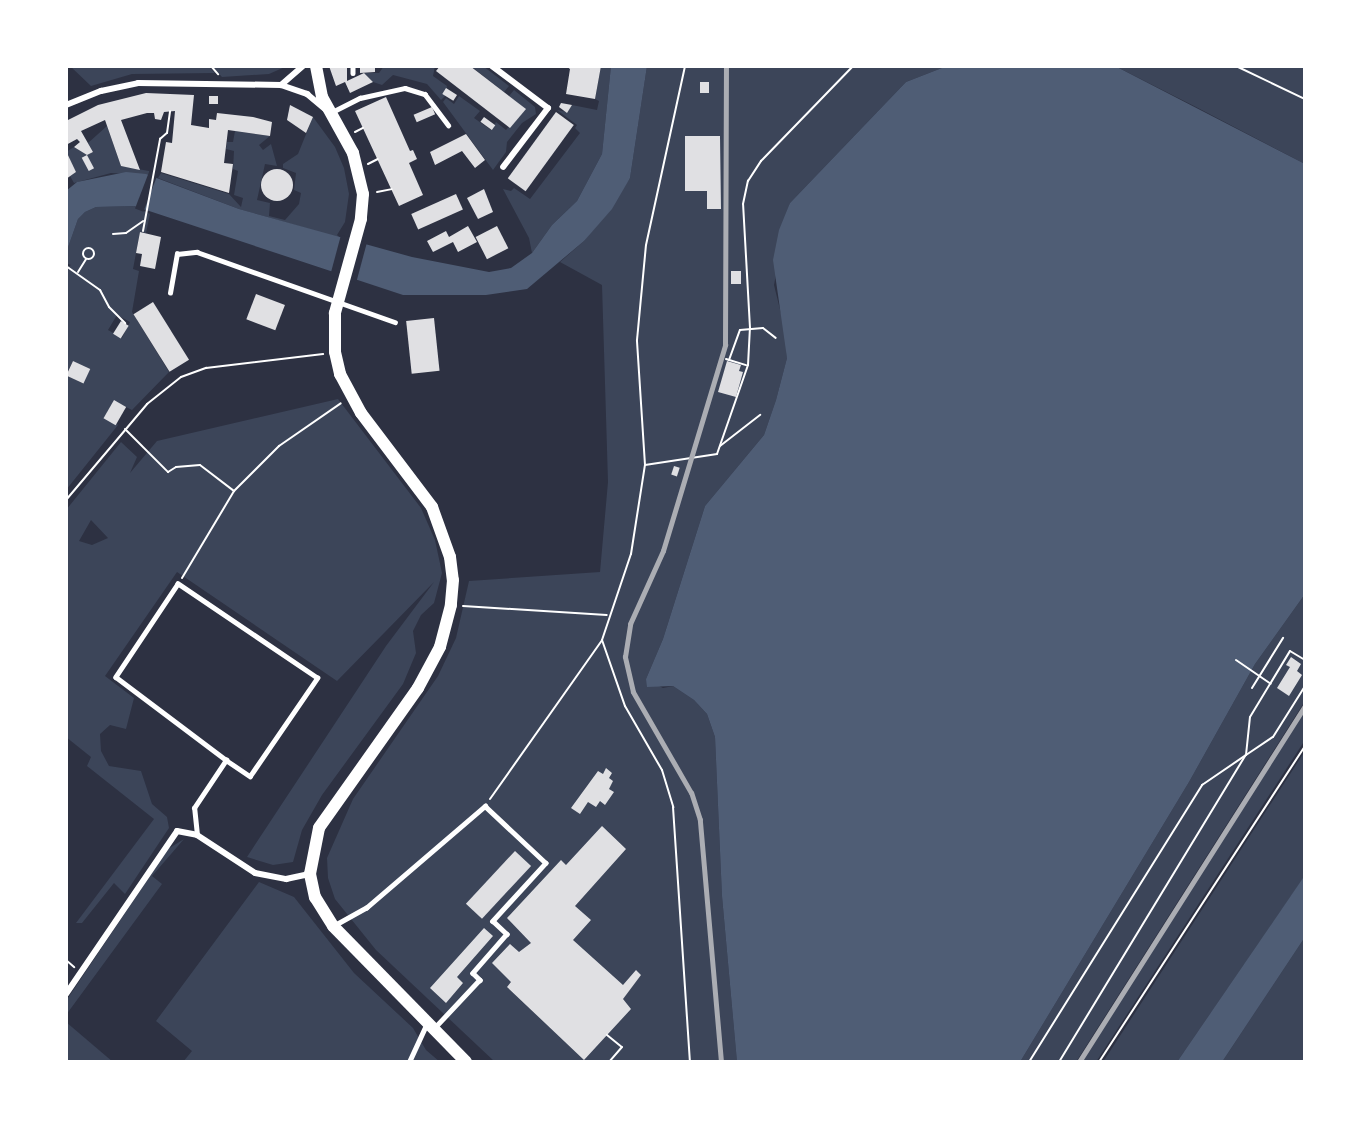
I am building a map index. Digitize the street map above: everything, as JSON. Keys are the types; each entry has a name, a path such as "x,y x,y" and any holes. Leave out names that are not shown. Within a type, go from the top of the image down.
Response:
{"main road":[{"path":"316,66 330,113 348,142 361,183 363,206 340,282 336,303 335,352 351,396 432,507 450,557 451,605 430,668 319,828 310,874 315,897 333,926 365,962 466,1062"}],"street":[{"path":"280,85 303,66"},
{"path":"492,66 548,108 503,167"},
{"path":"66,105 101,91 138,83 280,85 307,94 330,113"},
{"path":"66,994 173,834 182,829 197,835 255,873 286,879 310,874"}],"lane":[{"path":"353,66 353,73"},
{"path":"330,113 360,98 405,88 425,94 448,125"},
{"path":"170,293 177,254 197,252 395,322"},
{"path":"178,584 317,678 250,776 226,760 116,677 178,584"},
{"path":"197,835 194,808 226,760"},
{"path":"333,926 366,908 485,806 546,863 493,921 507,934 472,973 480,980 431,1025 410,1062"}],"path":[{"path":"211,66 217,71"},
{"path":"495,792 602,640 608,615 632,554 645,465 637,340 644,257 685,66"},
{"path":"645,465 717,454 748,365 750,328 743,204 748,182 760,161 853,66"},
{"path":"1236,66 1305,99"},
{"path":"143,231 153,171 170,111"},
{"path":"355,132 363,128"},
{"path":"368,164 378,159"},
{"path":"373,192 392,189"},
{"path":"113,234 126,233 145,219"},
{"path":"78,272 86,259"},
{"path":"68,266 100,290 109,308 125,323"},
{"path":"748,365 727,360 740,330 763,328 776,338"},
{"path":"66,500 125,429 163,389 195,370 335,352"},
{"path":"178,584 234,491 279,446 351,396"},
{"path":"720,446 760,415"},
{"path":"125,429 168,472 176,467 200,465 234,491"},
{"path":"699,452 699,458"},
{"path":"451,605 608,615"},
{"path":"1252,688 1283,638"},
{"path":"602,640 625,706 662,770 673,807 690,1062"},
{"path":"1059,1062 1246,755 1250,717 1290,651 1305,660"},
{"path":"1236,660 1271,684"},
{"path":"1029,1062 1202,785 1273,737 1305,686"},
{"path":"1099,1062 1305,746"},
{"path":"608,1035 622,1047 609,1062"},
{"path":"1303,1062 1305,1058"}],"shaded area":[{"path":"70,66 208,66 215,73 132,74 91,86"},
{"path":"212,66 287,66 269,74 222,77"},
{"path":"384,66 435,66 433,76 447,86 445,96 441,100 427,84 393,75 382,85 373,82 364,73 379,73"},
{"path":"483,66 509,86 504,92 472,67"},
{"path":"601,66 611,66 602,154 577,201 552,225 532,253 529,238 503,189 511,191 514,188 530,199 580,133 575,128 577,125 557,110 567,112 572,105 597,110 599,101 595,99"},
{"path":"611,66 647,66 630,178 612,209 584,241 527,289 486,295 403,295 134,206 96,207 85,212 78,219 66,253 66,191 77,182 126,172 146,174 239,209 412,257 489,272 511,268 532,253 552,225 577,201 602,154"},
{"path":"647,66 947,66 906,82 790,203 774,285 786,334 787,358 776,400 764,435 705,506 663,639 646,679 663,688 673,686 694,700 707,714 715,737 722,896 737,1062 495,1062 376,950 335,899 328,878 327,858 353,799 438,676 456,638 469,581 600,572 608,482 602,285 560,262 584,241 630,178"},
{"path":"947,66 1115,66 1305,164 1305,594 1255,664 1189,782 1020,1062 737,1062 722,896 715,737 707,714 694,700 673,686 647,687 646,679 663,639 705,506 764,435 776,400 787,358 773,260 779,230 790,203 906,82"},
{"path":"1115,66 1305,66 1305,164 1196,107"},
{"path":"514,90 535,107 536,114 522,123 507,142 506,152 493,170 443,102 446,98 454,104 459,96 480,111 474,118 491,130 496,122 506,130 525,109 509,96"},
{"path":"313,117 335,147 344,168 349,194 345,222 337,235 340,238 239,209 158,178 161,173 229,194 241,207 243,198 234,195 238,171 233,169 234,151 226,149 227,142 233,142 235,131 270,136 259,145 263,150 271,144 277,166 265,164 257,200 270,203 269,216 285,220 299,204 301,193 294,190 296,173 283,168 283,164 298,154"},
{"path":"107,126 121,166 149,171 149,175 111,173 74,183 70,176 76,172 66,152 74,147 87,155 93,152 88,143"},
{"path":"134,206 150,214 146,233 140,232 133,269 139,271 132,312 169,372 132,410 114,401 114,421 118,425 66,490 66,375 66,268 71,265 66,263 66,253 78,219 85,212 96,207","holes":["117,315 130,322 122,338 108,330","73,361 89,370 82,383 66,375"]},
{"path":"338,399 421,508 435,540 442,573 434,603 421,615 413,631 416,653 403,684 322,795 302,830 293,862 273,865 247,857 386,646 434,582 337,681 177,572 105,676 134,698 126,729 110,725 100,734 101,751 109,766 141,771 152,804 167,817 169,828 125,894 114,883 82,923 76,923 154,819 87,766 91,757 66,737 66,510 121,442 137,457 130,473 157,441","holes":["91,520 108,538 92,545 79,541"]},
{"path":"1305,594 1305,701 1076,1062 1020,1062 1189,782 1255,664"},
{"path":"1305,709 1305,740 1096,1062 1081,1062"},
{"path":"1305,751 1304,877 1177,1062 1103,1062"},
{"path":"184,839 152,876 162,884 66,1015 66,1001 168,849"},
{"path":"1305,875 1305,937 1222,1062 1177,1062"},
{"path":"259,882 294,897 354,973 413,1028 426,1050 440,1062 183,1062 192,1051 156,1021"},
{"path":"1305,937 1305,1062 1222,1062"},
{"path":"66,1022 113,1062 66,1062"}],"pier":[{"path":"149,172 157,175 143,212 135,208"},
{"path":"341,235 367,242 356,283 330,276"}],"building":[{"path":"329,66 347,66 347,81 364,73 373,82 350,93 345,82 336,86"},
{"path":"360,66 375,66 375,72 360,73"},
{"path":"440,66 470,66 526,109 510,128 436,71"},
{"path":"566,66 601,66 595,99 566,94 570,69"},
{"path":"700,82 709,82 709,93 700,93"},
{"path":"446,88 457,95 453,101 442,94"},
{"path":"146,93 194,95 191,125 209,128 209,119 216,120 217,113 253,117 272,122 270,136 228,130 224,163 233,164 229,193 161,172 166,142 172,143 175,111 164,112 161,120 155,119 154,113 147,113 121,120 140,170 121,166 105,120 81,131 93,152 87,155 74,147 80,142 77,139 66,145 66,121 98,105"},
{"path":"209,96 218,96 218,104 209,104"},
{"path":"386,97 410,151 413,150 417,159 409,163 423,195 399,206 355,111"},
{"path":"561,103 572,105 567,113 559,107"},
{"path":"290,105 313,117 306,133 287,120"},
{"path":"432,107 435,114 417,122 414,115"},
{"path":"556,112 574,125 526,191 508,178"},
{"path":"484,117 495,125 492,130 480,122"},
{"path":"466,134 485,160 475,168 462,151 435,165 430,152"},
{"path":"685,136 720,136 721,209 707,209 707,191 685,191"},
{"path":"66,151 76,172 66,179"},
{"path":"87,155 94,168 89,171 82,158"},
{"path":"277,169 289,173 293,185 289,197 277,201 265,197 261,185 265,173"},
{"path":"484,189 493,212 478,219 467,198"},
{"path":"456,194 463,210 418,229 411,214"},
{"path":"468,226 477,242 458,252 453,242 433,252 427,241 446,231 449,237"},
{"path":"497,226 508,248 487,259 476,237"},
{"path":"140,232 161,237 155,269 140,266 142,254 136,253"},
{"path":"731,271 741,271 741,284 731,284"},
{"path":"256,294 285,305 275,330 246,319"},
{"path":"153,302 189,360 170,372 133,314"},
{"path":"434,318 440,371 412,374 406,321"},
{"path":"121,321 129,326 121,338 113,334"},
{"path":"73,361 90,369 83,384 66,376"},
{"path":"727,361 741,365 739,371 743,372 736,397 718,392"},
{"path":"114,400 126,407 116,425 104,418"},
{"path":"674,466 680,468 677,476 671,475"},
{"path":"1291,657 1301,664 1297,671 1302,675 1289,696 1277,688 1290,667 1286,665"},
{"path":"606,768 612,773 609,778 613,781 609,789 614,792 605,805 600,801 596,807 588,802 580,814 571,808 598,771 603,774"},
{"path":"602,826 626,849 575,906 591,920 573,940 623,985 636,970 641,975 623,999 631,1009 584,1060 507,987 511,982 492,963 510,944 519,952 531,943 507,918 561,860 566,865"},
{"path":"515,851 531,866 482,919 466,904"},
{"path":"484,928 493,936 457,977 463,983 446,1003 430,988"}],"railway":[{"path":"721,1062 700,820 691,793 633,692 625,657 630,624 663,551 725,345 726,66"},
{"path":"1079,1062 1305,706"}]}
